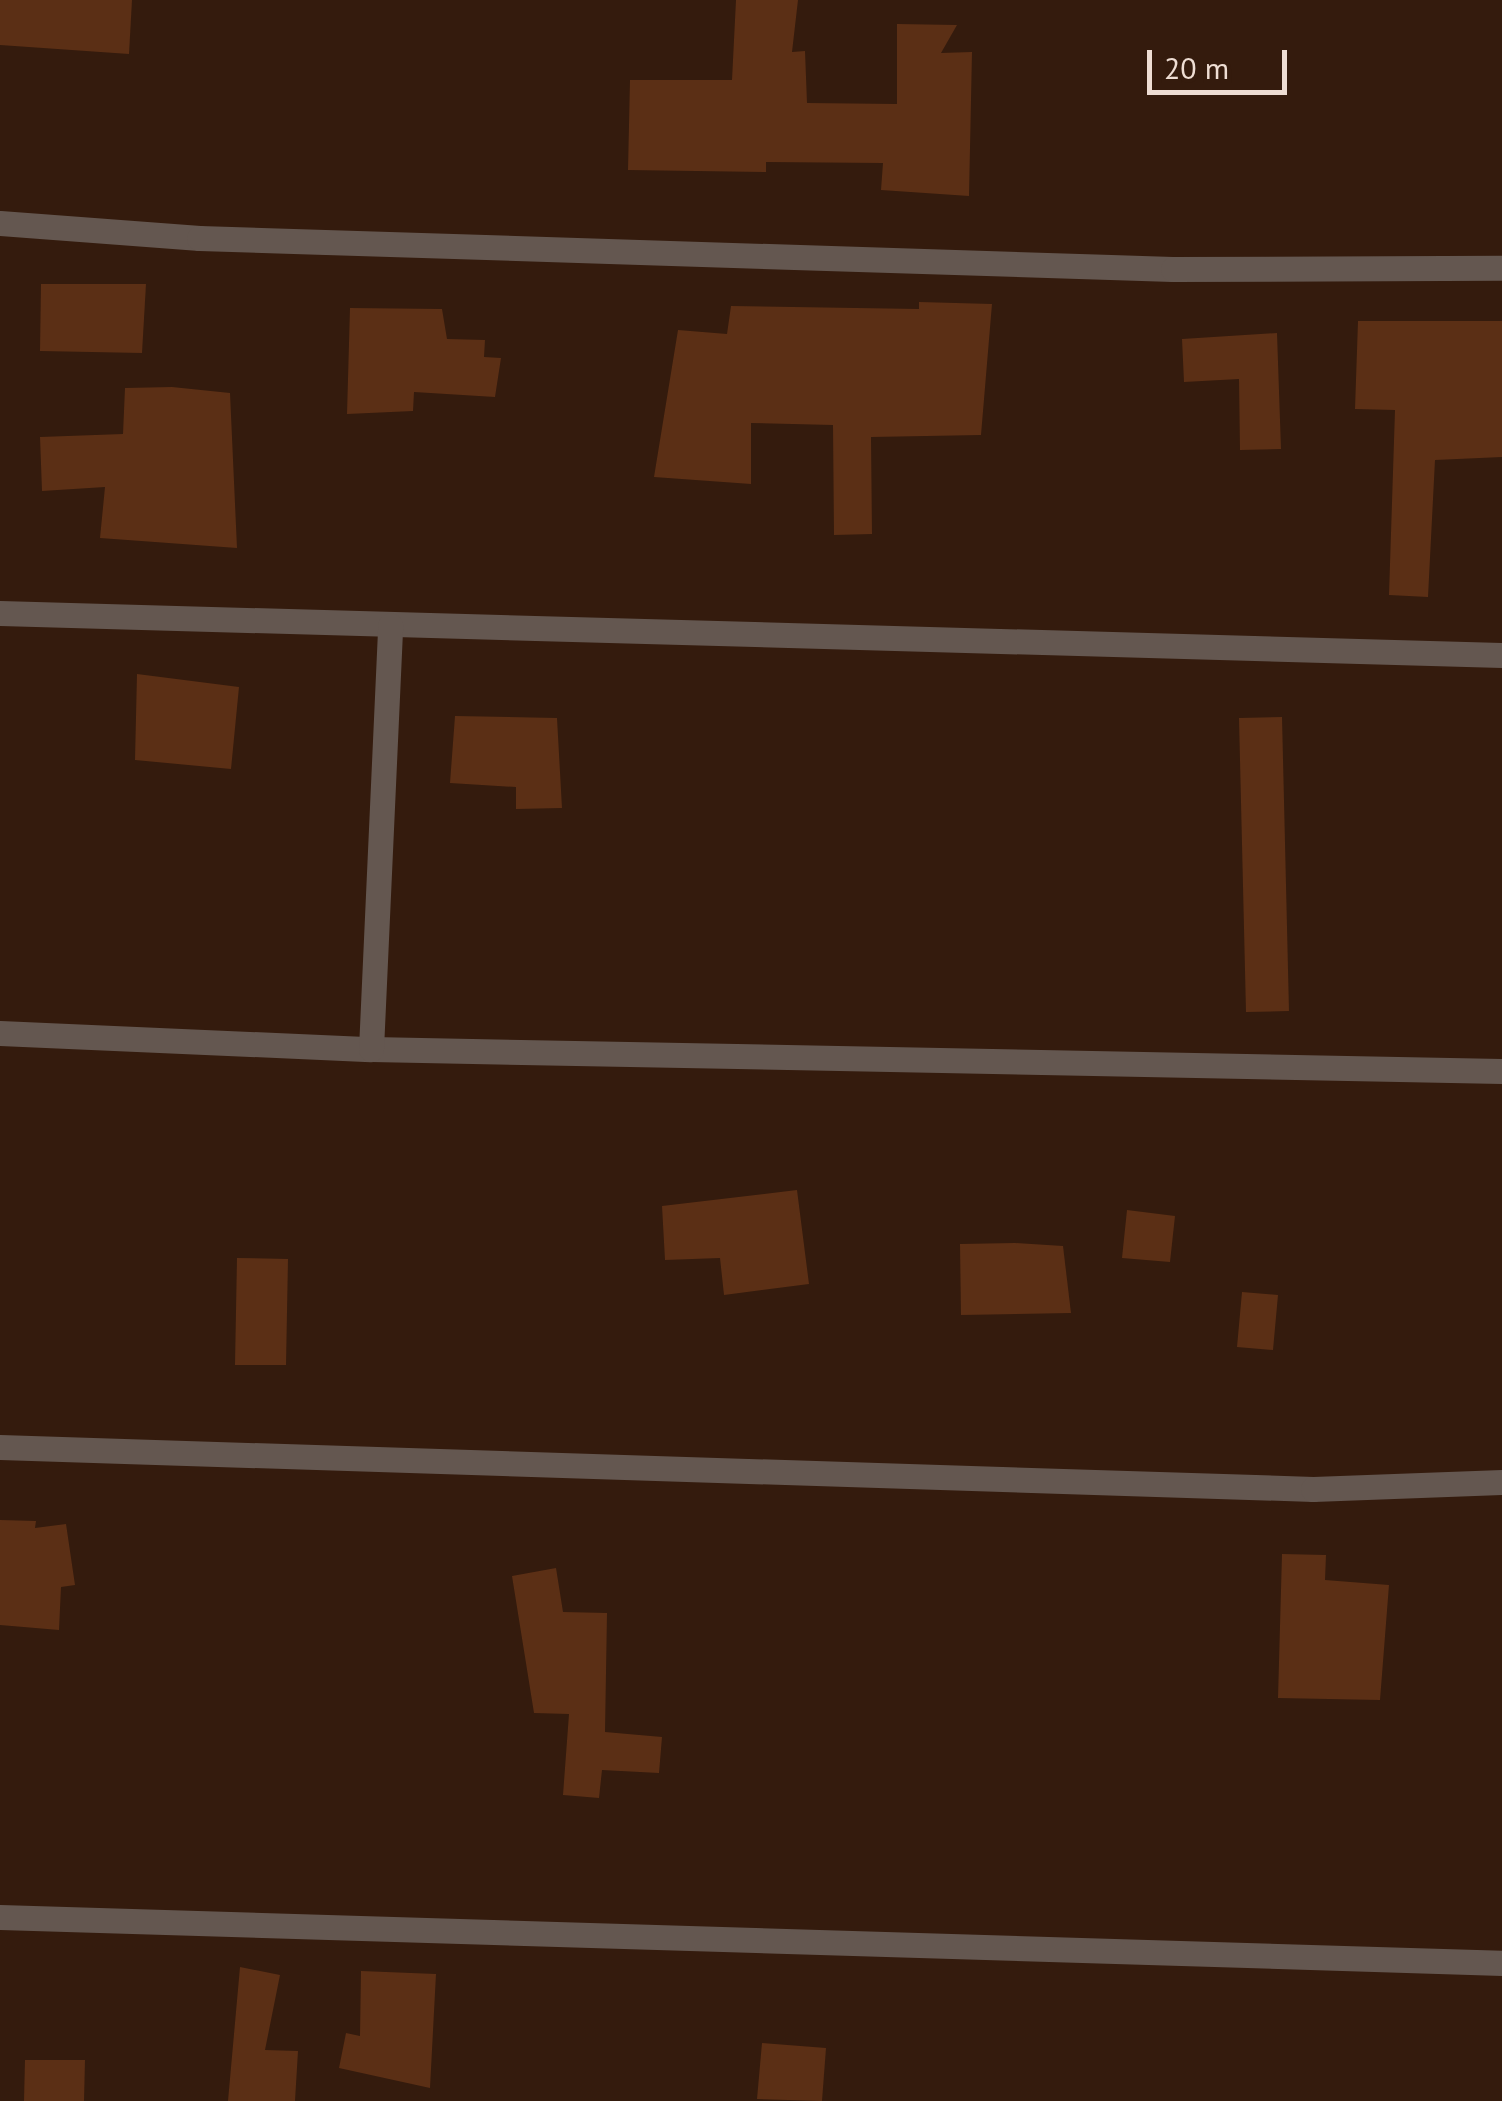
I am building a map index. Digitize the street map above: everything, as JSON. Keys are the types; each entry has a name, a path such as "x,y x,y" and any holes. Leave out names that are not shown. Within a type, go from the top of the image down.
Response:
{"street":[{"path":"0,223 199,238 1173,269 1502,268"},
{"path":"0,613 1502,656"},
{"path":"371,1049 390,625"},
{"path":"0,1033 371,1049 1502,1071"},
{"path":"0,1448 1314,1489 1502,1482"},
{"path":"0,1917 1502,1963"}],"building":[{"path":"0,0 132,0 129,54 0,45"},
{"path":"736,0 798,0 792,52 805,51 807,103 897,104 897,24 957,25 941,53 972,52 969,196 881,190 883,163 766,162 766,172 628,170 630,80 732,80"},
{"path":"41,284 146,284 142,353 40,351"},
{"path":"919,302 992,304 981,435 871,437 872,534 834,535 833,425 751,423 751,484 654,477 678,330 727,334 731,306 919,309"},
{"path":"350,308 442,309 447,339 485,340 484,357 501,358 495,397 414,392 413,411 347,414"},
{"path":"1358,321 1502,321 1502,457 1435,460 1428,597 1389,595 1395,410 1355,409"},
{"path":"1277,333 1281,449 1240,450 1239,379 1184,382 1182,339"},
{"path":"172,387 230,393 237,548 100,538 105,487 42,491 40,437 123,434 125,388"},
{"path":"137,674 239,687 231,769 135,760"},
{"path":"455,716 557,718 562,808 516,809 516,787 450,783"},
{"path":"1282,717 1289,1011 1246,1012 1239,718"},
{"path":"797,1190 809,1284 724,1295 720,1258 665,1260 662,1206"},
{"path":"1127,1210 1175,1216 1170,1262 1122,1258"},
{"path":"960,1244 1063,1246 1071,1313 961,1315"},
{"path":"237,1258 288,1259 286,1365 235,1365"},
{"path":"1242,1292 1278,1295 1273,1350 1237,1347"},
{"path":"0,1520 36,1521 35,1528 66,1524 75,1585 61,1587 59,1630 0,1625"},
{"path":"1282,1554 1326,1555 1325,1580 1389,1585 1380,1700 1278,1698"},
{"path":"556,1568 563,1612 607,1613 605,1732 662,1737 659,1773 602,1770 599,1798 563,1795 569,1714 534,1713 512,1576"},
{"path":"240,1967 280,1975 265,2050 298,2051 295,2101 228,2101"},
{"path":"361,1971 436,1974 430,2088 339,2068 346,2033 360,2036"},
{"path":"762,2043 826,2048 822,2101 757,2099"},
{"path":"25,2060 85,2060 84,2101 24,2101"}]}
